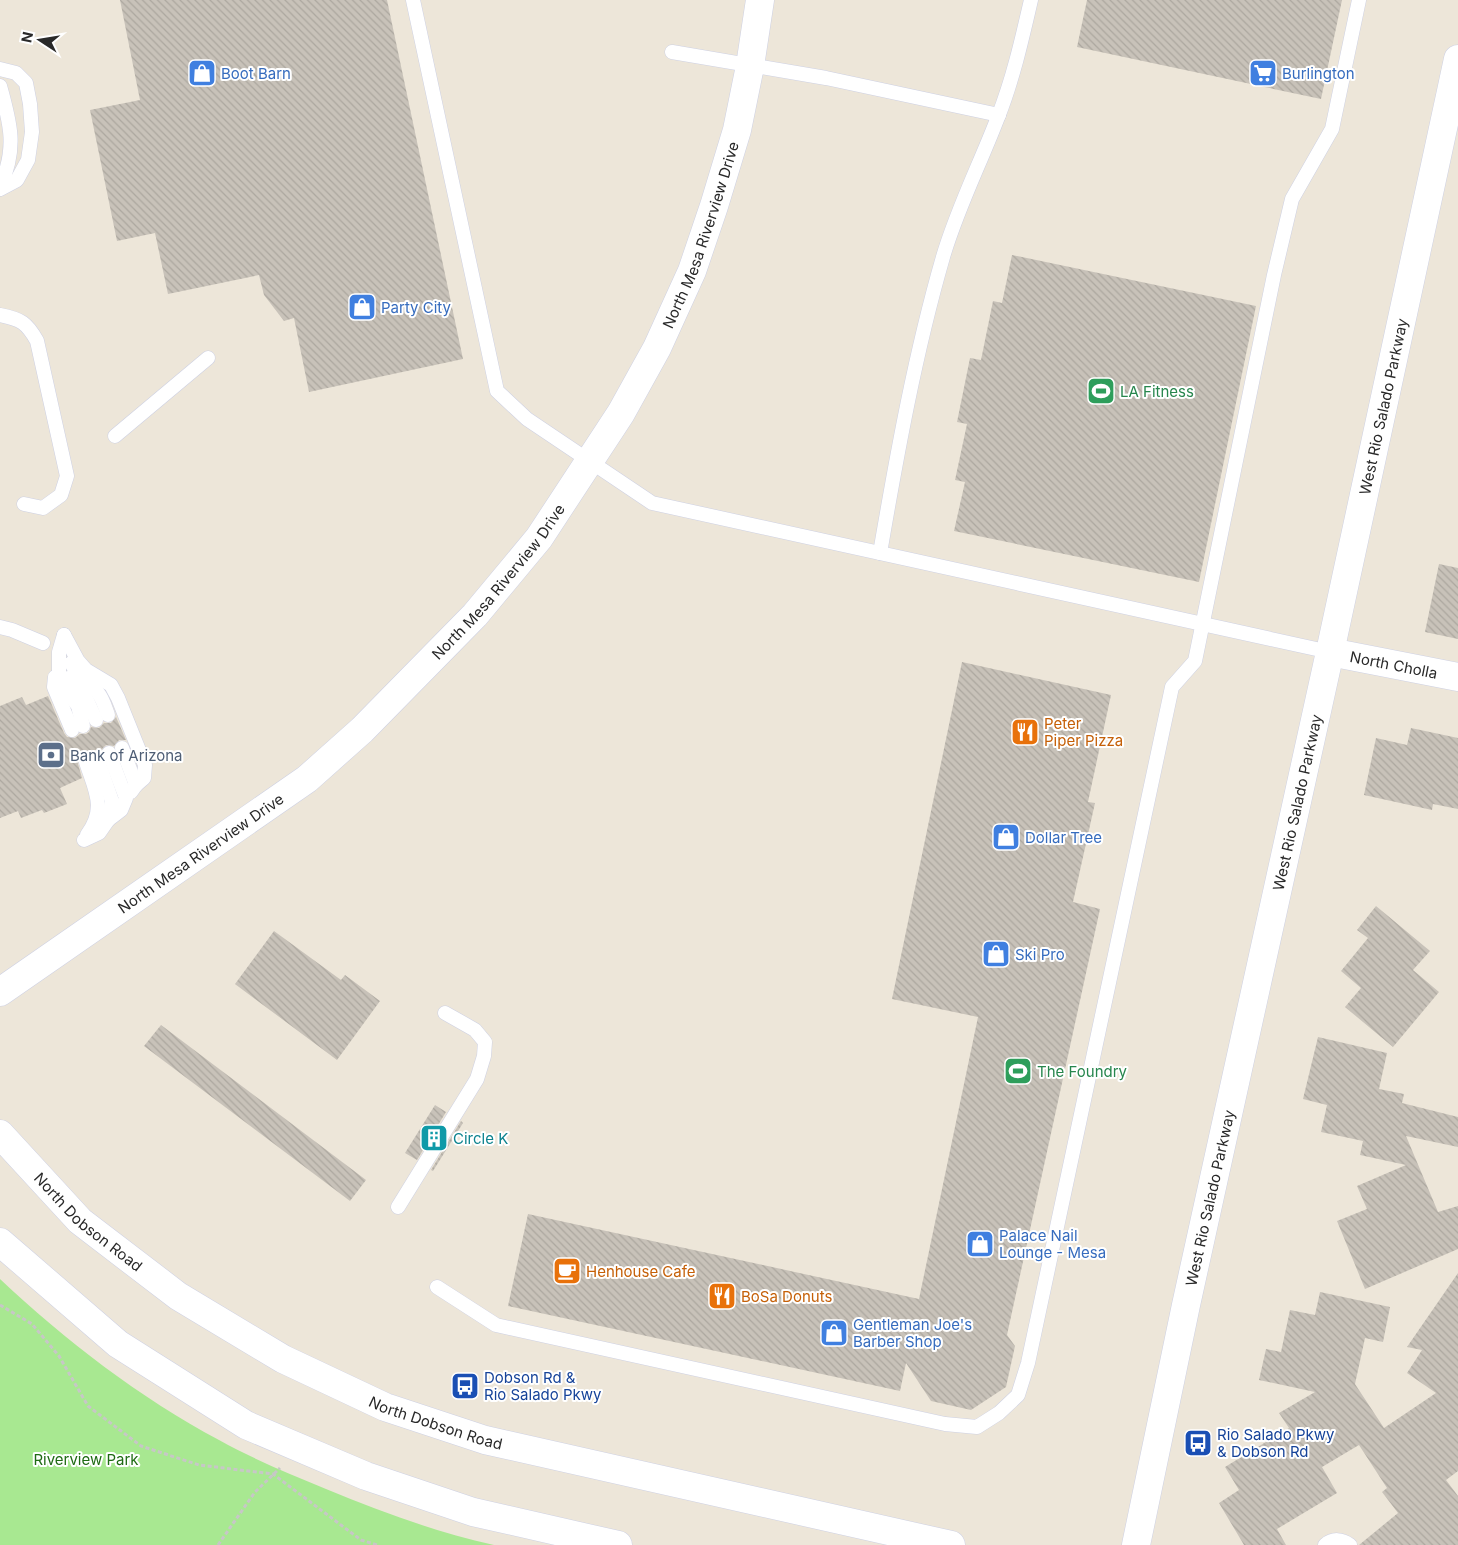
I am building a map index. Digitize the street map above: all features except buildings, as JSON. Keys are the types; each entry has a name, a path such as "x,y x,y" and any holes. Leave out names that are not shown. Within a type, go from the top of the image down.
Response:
{"main road":[{"name":"North Mesa Riverview Drive","path":"0,992 307,780 362,730 475,615 539,538 621,413 657,348 692,271 737,130 750,66 760,0"},
{"name":"West Rio Salado Parkway","path":"1136,1545 1186,1305 1458,59"},
{"name":"North Cholla","path":"1330,652 1458,677"},
{"name":"North Dobson Road","path":"0,1134 80,1221 178,1296 283,1359 385,1407 485,1440 952,1545"},
{"path":"0,1242 118,1344 246,1425 366,1476 473,1512 618,1545"}],"lane":[{"path":"413,0 497,391 527,419 652,503 1330,652"},
{"path":"880,554 905,416 943,257 959,209 999,115 1020,48 1031,0"},
{"path":"437,1288 496,1325 945,1424 977,1427 999,1413 1018,1395 1028,1363 1172,687 1195,662 1274,274 1292,199 1332,129 1359,0"},
{"path":"672,52 826,78 999,115"},
{"path":"0,69 16,73 26,83 32,132 28,160 17,180 0,188"},
{"path":"0,86 7,111 12,146 8,170 0,188"},
{"path":"0,315 15,318 29,326 37,341 67,476 61,495 43,508 24,504"},
{"path":"115,436 208,358"},
{"path":"0,627 43,643"},
{"path":"64,635 72,664 86,683 97,692 104,702 90,723 62,683 58,664 64,635"},
{"path":"64,635 78,661 86,670 111,685 145,765 144,778 126,798 121,810 108,820 99,832 84,840 98,817 103,755"},
{"path":"103,755 136,785"},
{"path":"103,755 126,798"},
{"path":"103,755 112,802 108,820"},
{"path":"398,1207 477,1079 484,1056 485,1042 475,1030 445,1013"},
{"path":"1325,1545 1334,1540 1340,1540 1350,1545"}],"path":[{"path":"0,1304 32,1324 59,1356 88,1406 141,1446 199,1465 273,1474 361,1540 377,1545"},
{"path":"218,1545 255,1492 281,1466"}],"green space":[{"name":"Riverview Park","path":"0,1279 104,1367 161,1406 232,1447 285,1472 388,1513 430,1528 494,1545 0,1545"}],"place":[{"name":"Boot Barn","path":"202,73"},
{"name":"Burlington","path":"1263,73"},
{"name":"Party City","path":"362,307"},
{"name":"LA Fitness","path":"1101,391"},
{"name":"Peter Piper Pizza","path":"1025,732"},
{"name":"Bank of Arizona","path":"51,755"},
{"name":"Dollar Tree","path":"1006,837"},
{"name":"Ski Pro","path":"996,954"},
{"name":"The Foundry","path":"1018,1071"},
{"name":"Circle K","path":"434,1138"},
{"name":"Palace Nail Lounge - Mesa","path":"980,1244"},
{"name":"Henhouse Cafe","path":"567,1271"},
{"name":"BoSa Donuts","path":"722,1296"},
{"name":"Gentleman Joe's Barber Shop","path":"834,1333"},
{"name":"Dobson Rd & Rio Salado Pkwy","path":"465,1386"},
{"name":"Rio Salado Pkwy & Dobson Rd","path":"1198,1443"}]}
